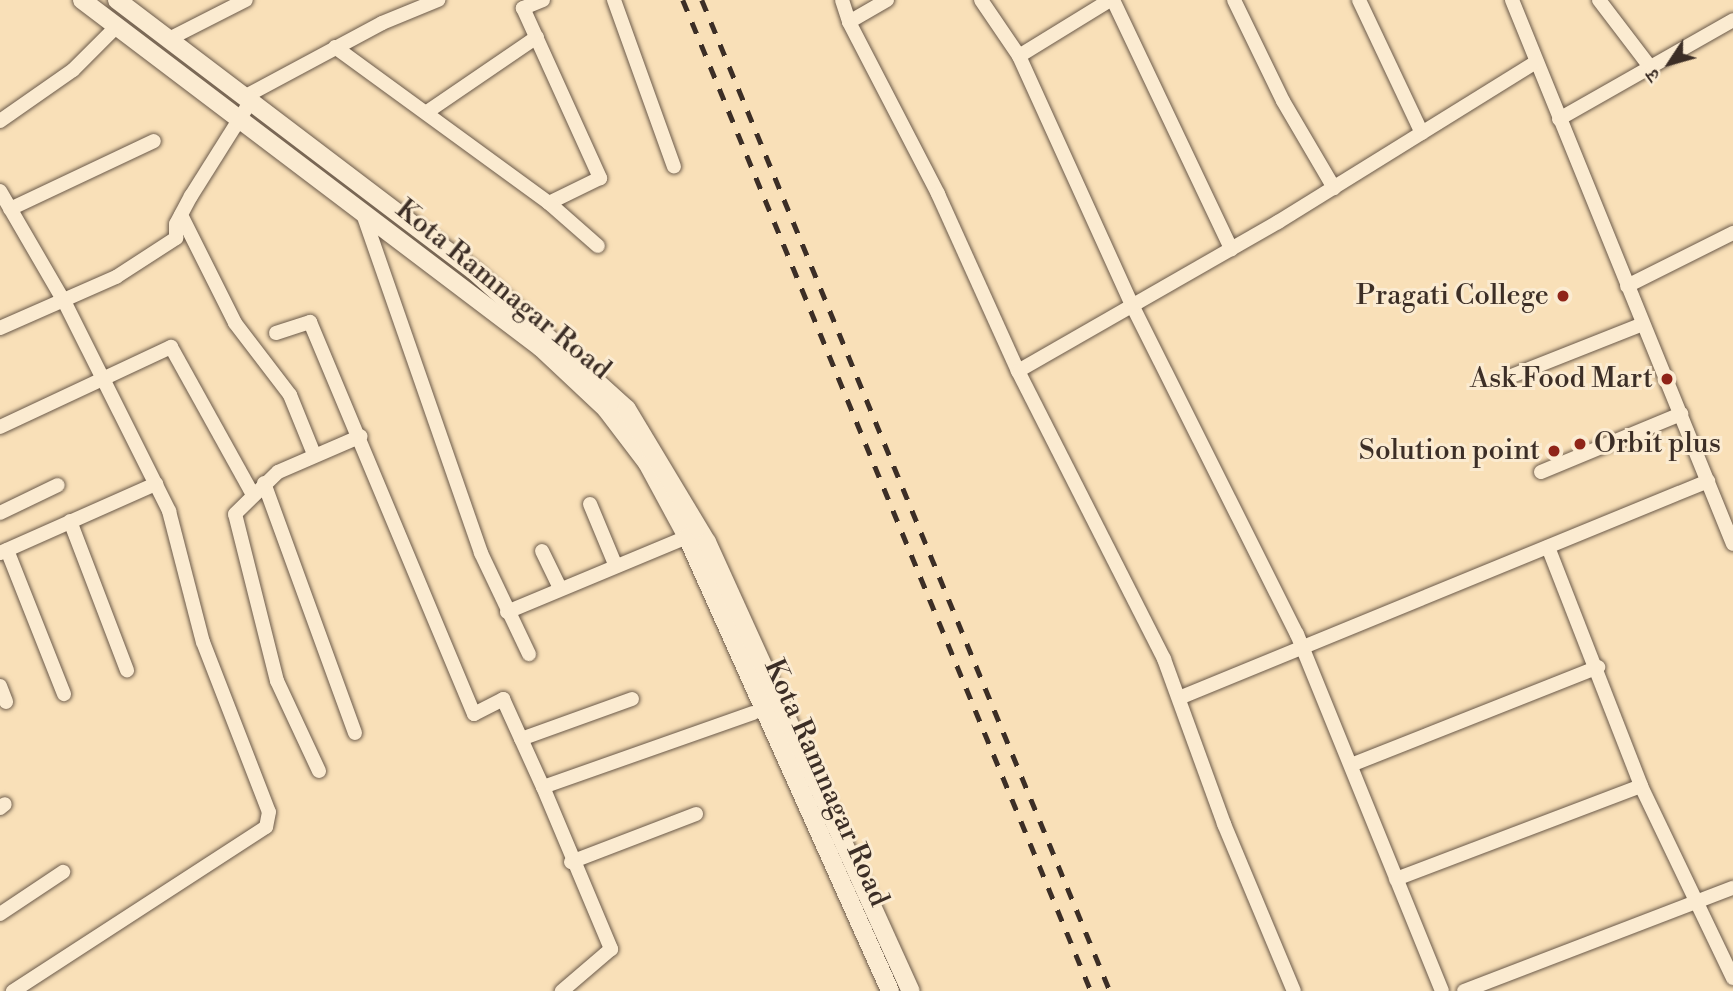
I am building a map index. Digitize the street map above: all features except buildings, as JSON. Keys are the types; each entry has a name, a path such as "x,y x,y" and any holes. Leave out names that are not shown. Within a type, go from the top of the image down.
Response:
{"street":[{"name":"Kota Ramnagar Road","path":"82,0 240,117 540,347 606,409 647,463 687,537 890,991"},
{"path":"117,0 473,270 627,409 706,542 911,991"},
{"path":"0,328 65,303 176,238 181,215 249,98 335,47 438,0"},
{"path":"543,0 523,8 600,178 549,202"},
{"path":"614,0 674,167"},
{"path":"842,0 849,22 938,194 1018,371 1164,659 1224,824 1294,991"},
{"path":"849,22 887,0"},
{"path":"981,0 1019,56 1132,305 1302,645 1441,991"},
{"path":"1019,56 1112,0 1231,248"},
{"path":"1234,0 1283,101 1334,188"},
{"path":"1359,0 1422,133"},
{"path":"1512,0 1733,544"},
{"path":"1599,0 1650,67"},
{"path":"169,39 238,1"},
{"path":"1559,119 1733,20"},
{"path":"0,121 73,70 116,27"},
{"path":"427,112 537,37"},
{"path":"335,47 549,202 598,246"},
{"path":"1018,371 1334,188 1536,61"},
{"path":"10,209 155,141"},
{"path":"0,191 65,303 100,379 156,484 191,584 203,642 269,812 266,827 13,991"},
{"path":"361,209 391,306 481,553 529,654"},
{"path":"181,215 235,323 290,396 314,454"},
{"path":"1627,286 1733,233"},
{"path":"276,333 310,322 360,436 474,714 503,699 543,787 571,862 611,949 562,991"},
{"path":"1509,377 1643,324"},
{"path":"0,427 171,347 253,495"},
{"path":"1541,472 1682,414"},
{"path":"318,771 277,681 235,514 264,483 314,454 360,436"},
{"path":"1179,698 1302,645 1708,481"},
{"path":"264,483 355,733"},
{"path":"64,694 4,552 156,484"},
{"path":"0,513 58,485"},
{"path":"590,504 615,564"},
{"path":"70,521 127,670"},
{"path":"507,612 615,564 687,537"},
{"path":"1548,547 1598,667 1641,786 1694,902 1733,978"},
{"path":"542,551 560,588"},
{"path":"1351,765 1598,667"},
{"path":"0,686 6,702"},
{"path":"521,739 632,699"},
{"path":"543,787 753,713"},
{"path":"1396,878 1641,786"},
{"path":"571,862 696,814"},
{"path":"0,914 63,872"},
{"path":"1464,991 1733,888"}],"railway":[{"path":"683,0 1091,991"},
{"path":"702,0 1110,991"}],"place":[{"name":"Pragati College","path":"1563,296"},
{"name":"Ask Food Mart","path":"1667,379"},
{"name":"Orbit plus","path":"1580,444"},
{"name":"Solution point","path":"1554,451"}]}
